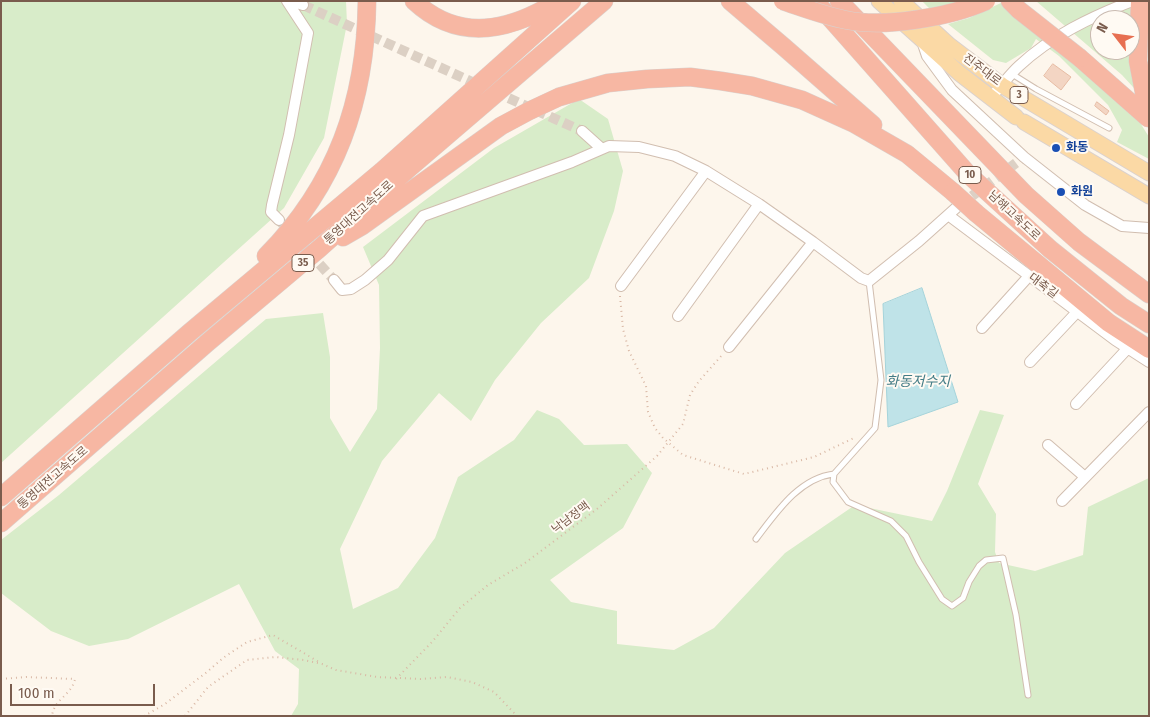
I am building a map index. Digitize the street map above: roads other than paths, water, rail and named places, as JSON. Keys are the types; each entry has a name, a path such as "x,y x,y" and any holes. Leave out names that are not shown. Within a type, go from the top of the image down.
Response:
{"highway":[{"path":"189,333 279,242 318,191 346,131 356,96 363,63 367,1"},
{"path":"414,1 432,16 445,22 470,28 487,28 502,26 529,18 558,1"},
{"name":"통영대전고속도로","path":"1,497 189,333 382,170 572,1"},
{"name":"통영대전고속도로","path":"1,523 604,1"},
{"path":"730,1 907,154 955,200 976,213 1109,323 1149,349"},
{"path":"783,1 847,20 879,24 936,16 972,7 986,1"},
{"name":"남해고속도로","path":"815,1 968,174 1050,249 1121,306 1149,324"},
{"name":"남해고속도로","path":"839,1 1026,195 1080,242 1149,294"},
{"path":"1137,5 1138,62 1149,118"},
{"path":"1014,6 1080,58 1149,118"},
{"path":"320,248 362,226 501,126 559,97 608,82 690,77 752,86 802,100 853,123 907,154"}],"main road":[{"name":"진주대로","path":"879,1 959,73 1020,120 1149,196"},
{"name":"진주대로","path":"901,1 949,45 1002,86 1149,173"}],"street":[{"path":"289,1 303,5"},
{"path":"279,220 271,212 272,205 289,135 308,33 289,1"},
{"path":"991,97 1019,65 1064,32 1100,14 1137,5"},
{"path":"922,41 927,56 952,90 1024,157 1085,205 1122,226 1149,228"},
{"path":"582,132 602,149"},
{"path":"334,280 342,290 351,289 365,280 388,260 423,216 572,162 609,146 639,147 674,156 706,171 759,204 861,278 869,281 948,215 955,200"},
{"path":"621,286 706,171"},
{"path":"678,316 759,204"},
{"name":"대축길","path":"948,215 1077,312 1149,362"},
{"path":"729,347 812,242"},
{"path":"982,328 1029,276"},
{"path":"1030,362 1077,312"},
{"path":"1076,404 1128,348"},
{"path":"1062,501 1149,412"},
{"path":"1048,445 1085,477"}],"lane":[{"path":"1012,73 1036,89 1109,128"},
{"path":"869,281 881,380 875,428 834,474 833,482 848,502 891,521 906,536 919,562 942,599 952,606 963,598 969,582 979,566 986,560 1002,558 1016,615 1028,695"},
{"path":"756,539 776,512 803,487 825,475 834,474"}],"water":[{"name":"화동저수지","path":"922,288 958,402 888,427 883,304"}],"tunnel":[{"path":"303,5 481,86"},
{"path":"495,92 582,131"},
{"path":"960,205 1024,157"},
{"path":"279,220 334,280"}],"place":[{"name":"화동","path":"1056,148"},
{"name":"화원","path":"1061,192"}]}
